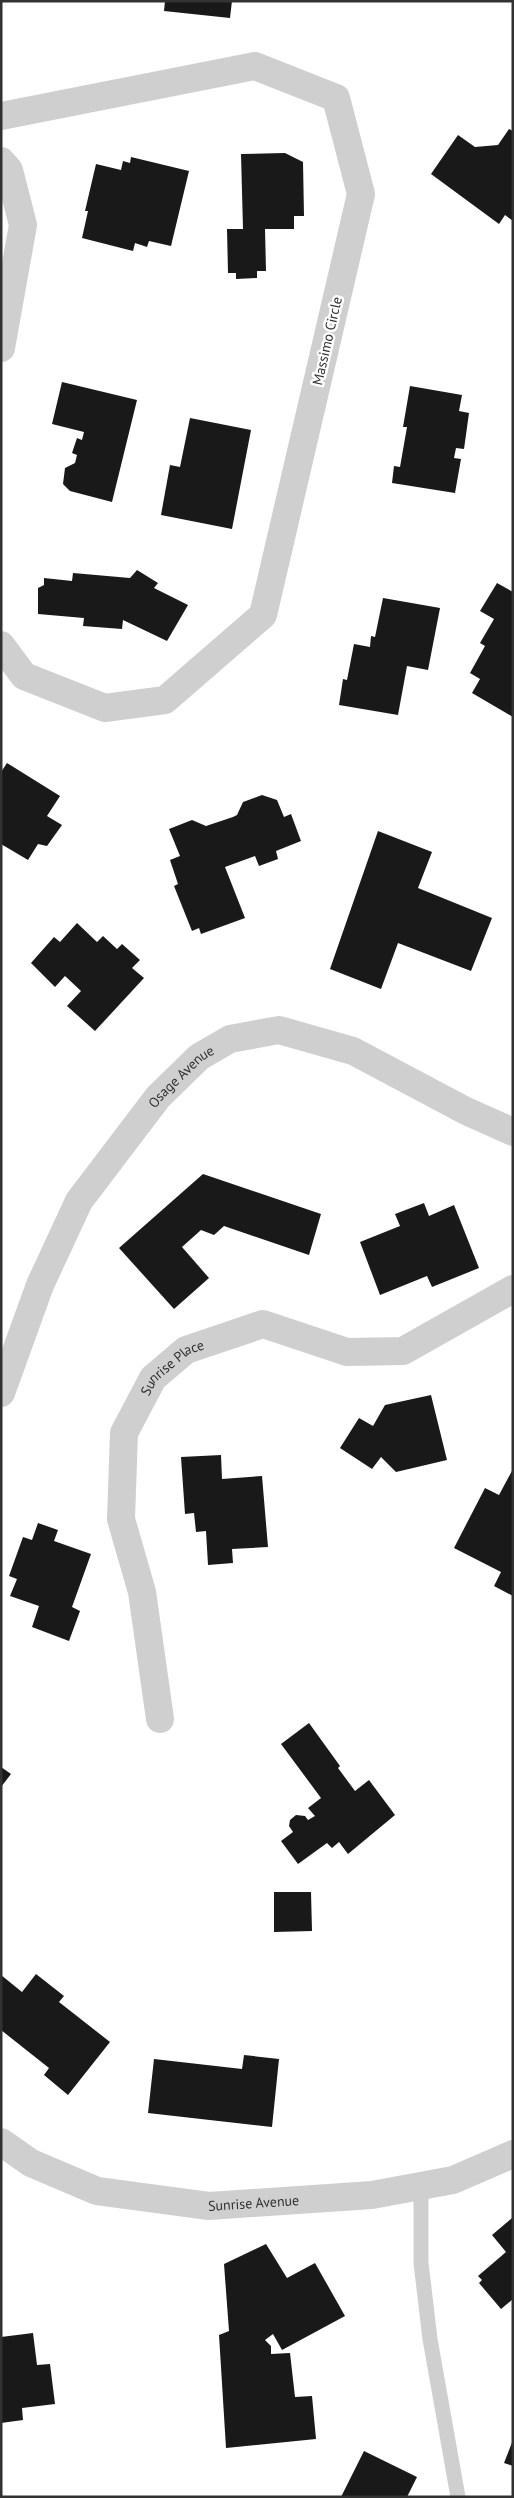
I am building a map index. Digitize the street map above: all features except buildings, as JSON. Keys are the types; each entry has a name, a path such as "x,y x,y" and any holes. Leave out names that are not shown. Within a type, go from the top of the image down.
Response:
{"street":[{"name":"Massimo Circle","path":"1,116 255,66 336,98 361,194 263,615 165,700 105,708 24,676 1,645"},
{"path":"1,161 9,170 23,224 1,348"},
{"name":"Osage Avenue","path":"1,1393 40,1285 80,1201 158,1097 199,1058 230,1039 279,1030 353,1051 466,1111 513,1132"},
{"name":"Sunrise Place","path":"160,1720 142,1592 121,1519 124,1433 153,1378 186,1350 263,1324 347,1352 403,1351 513,1289"},
{"name":"Sunrise Avenue","path":"1,2142 31,2163 97,2191 209,2206 372,2194 422,2186 453,2180 513,2154"}],"lane":[{"path":"422,2186 421,2263 430,2339 458,2497"}]}
